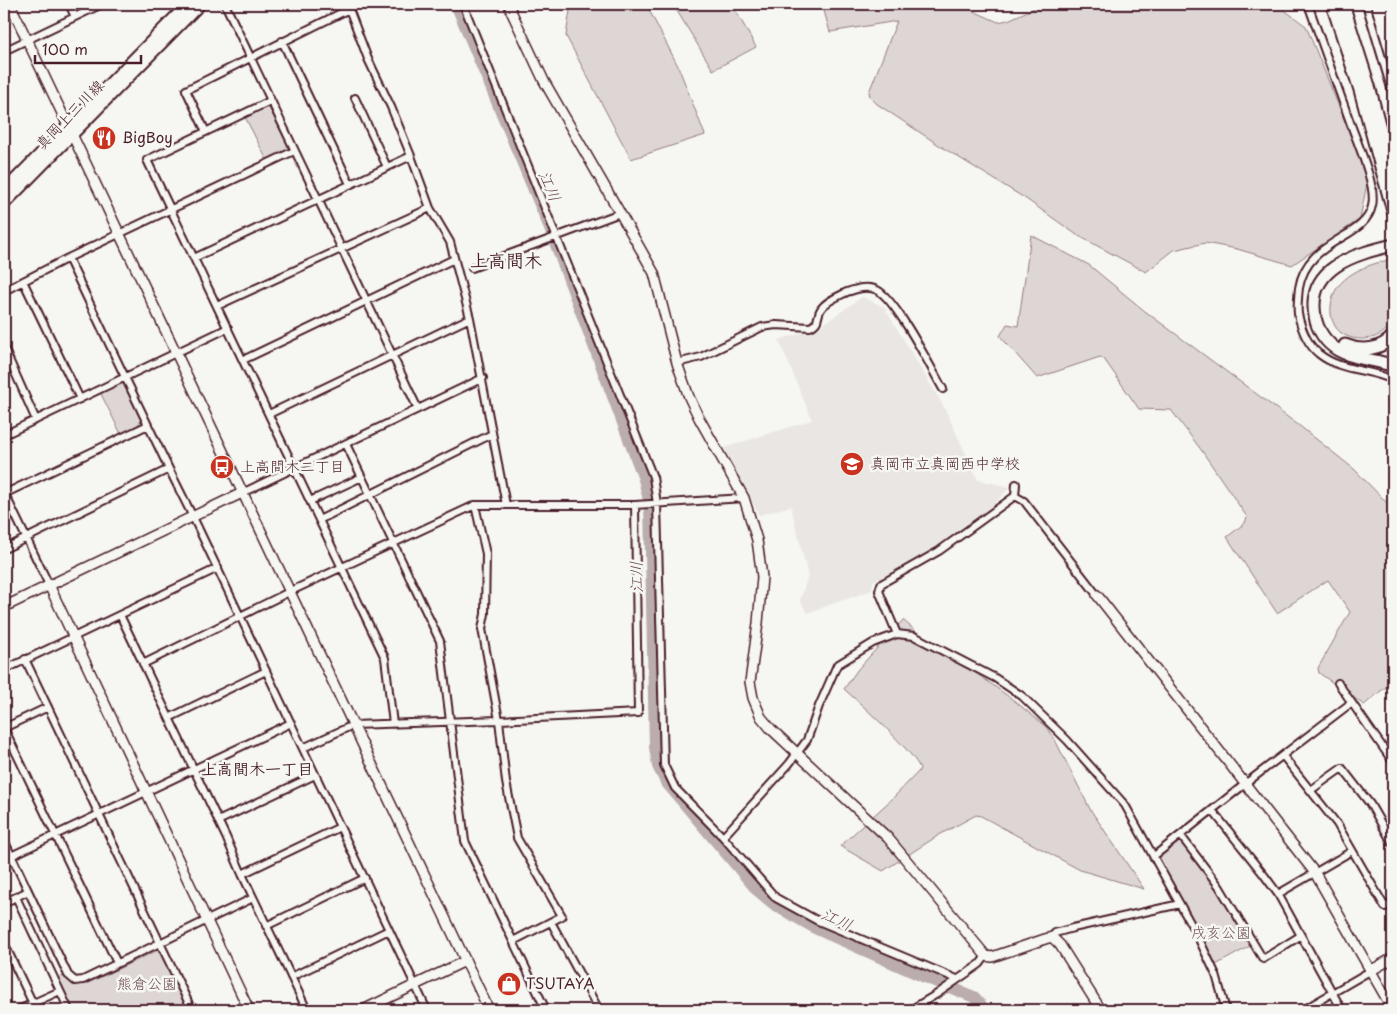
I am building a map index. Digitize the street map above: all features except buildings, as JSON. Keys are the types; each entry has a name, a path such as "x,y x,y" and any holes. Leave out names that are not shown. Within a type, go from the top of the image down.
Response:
{"highway":[{"path":"1332,4 1345,27 1393,152"},
{"path":"1343,4 1345,27 1393,211"},
{"path":"1369,86 1393,178"},
{"path":"1390,249 1353,263 1337,273 1326,286 1321,305 1324,322 1329,332 1344,345 1353,349 1373,348 1382,345 1393,336"},
{"path":"1390,249 1352,257 1333,268 1319,283 1314,304 1317,325 1322,336 1338,350 1351,356 1393,366"}],"main road":[{"name":"真岡上三川線","path":"4,204 70,130 188,4"},
{"name":"真岡上三川線","path":"4,190 70,130 200,4"}],"street":[{"path":"10,4 488,1010"},
{"path":"69,4 75,17"},
{"path":"4,51 102,4"},
{"path":"225,4 418,409"},
{"path":"463,4 653,477 656,504 664,765 675,788 724,837 776,898 818,921 957,979"},
{"path":"509,4 544,81 654,273 677,363 689,397 744,498 757,540 762,577 750,682 753,698 762,717 771,729 797,754 888,838 986,956 992,958 1052,937 1055,933 1073,928 1180,904"},
{"path":"1308,4 1373,193 1372,206 1368,216 1359,226 1327,246 1309,262 1300,279 1296,304 1301,328 1311,346 1319,354 1342,367 1382,374 1393,380"},
{"path":"1366,4 1393,95"},
{"path":"206,132 186,90 349,6 368,59 391,107 430,208 450,242 470,318 506,505"},
{"path":"282,42 350,184"},
{"path":"355,98 387,167"},
{"path":"270,101 147,160 385,658 393,724"},
{"path":"4,291 68,258 294,151"},
{"path":"194,258 411,156"},
{"path":"217,306 430,208"},
{"path":"472,268 620,212"},
{"path":"68,258 218,568 427,1010"},
{"path":"243,360 454,259"},
{"path":"23,281 80,399"},
{"path":"677,363 701,357 762,327 776,325 810,327 817,322 820,310 825,304 848,292 864,287 878,290 894,307 943,389"},
{"path":"268,414 470,318"},
{"path":"4,435 228,328"},
{"path":"4,348 36,420"},
{"path":"4,607 482,378"},
{"path":"148,425 4,493 249,1010"},
{"path":"319,520 492,434"},
{"path":"346,444 440,641 465,841 546,1010"},
{"path":"4,548 169,469"},
{"path":"310,501 362,477"},
{"path":"897,634 879,591 881,584 939,551 1015,496 1016,484"},
{"path":"1015,496 1024,501 1315,873 1392,1010"},
{"path":"143,664 289,592 475,505 635,505 744,498"},
{"path":"475,505 486,554 485,614 482,629 499,720 506,782 517,838 562,916 513,941"},
{"path":"303,748 353,725 638,713 635,505"},
{"path":"4,670 218,568"},
{"path":"120,615 306,1010"},
{"path":"724,837 789,764 807,740 837,665 873,643 897,634 914,636 995,678 1022,696 1067,740 1125,805 1198,937 1216,975 1226,1010"},
{"path":"25,659 192,1010"},
{"path":"169,718 266,672"},
{"path":"1338,683 1393,762"},
{"path":"1154,856 1351,703"},
{"path":"48,706 4,728 118,963"},
{"path":"12,856 291,723"},
{"path":"1283,756 1337,824 1385,907 1393,903"},
{"path":"1310,790 1342,768 1370,804 1393,844"},
{"path":"218,821 316,775"},
{"path":"1212,810 1278,894 1342,1010"},
{"path":"242,874 340,827"},
{"path":"1181,836 1219,886 1263,959 1300,936"},
{"path":"4,840 68,975 75,981 83,980 253,898"},
{"path":"1278,894 1352,851"},
{"path":"266,926 365,878"},
{"path":"4,904 28,891"},
{"path":"16,898 69,1010"},
{"path":"551,922 599,1010"},
{"path":"291,977 389,930"},
{"path":"1052,937 1060,945 1101,1010"},
{"path":"4,943 36,1010"},
{"path":"910,1010 939,993 980,964 986,956"},
{"path":"1303,1010 1393,958"},
{"path":"363,1010 465,961"},
{"path":"18,1010 60,991"}],"shaded area":[{"name":"真岡市立真岡西中学校","path":"862,297 884,307 945,409 978,480 1010,487 986,513 915,561 873,581 872,590 807,613 800,600 808,576 791,506 759,515 724,448 812,420 779,340 818,328"}],"green space":[{"path":"571,4 646,4 678,66 705,135 631,159 566,36"},
{"path":"678,4 732,4 756,47 713,70 674,6"},
{"path":"822,4 958,4 998,22 1008,20 1043,4 1276,4 1306,26 1368,178 1360,219 1292,265 1237,249 1205,243 1174,250 1146,272 1077,235 1026,199 877,104 870,97 869,92 897,21 830,32"},
{"path":"266,107 269,108 288,145 287,150 267,160 245,117"},
{"path":"1031,235 1089,265 1146,312 1301,427 1354,469 1393,509 1393,681 1364,705 1319,673 1318,668 1350,612 1328,580 1277,613 1227,537 1245,523 1247,517 1202,451 1171,410 1139,409 1104,359 1100,357 1037,378 1000,336 1007,324 1018,326"},
{"path":"1393,259 1393,319 1388,327 1381,334 1372,338 1355,338 1344,335 1334,324 1331,310 1333,296 1338,287 1353,273 1373,264"},
{"path":"120,383 125,385 141,420 138,425 121,434 100,392"},
{"path":"903,620 923,638 983,678 1046,727 1054,738 1090,809 1144,889 1080,870 976,815 939,835 883,871 840,846 892,799 920,768 890,732 844,689 858,669"},
{"name":"戌亥公園","path":"1181,836 1219,886 1254,944 1212,967 1154,856"},
{"name":"熊倉公園","path":"156,951 162,953 188,1010 72,1010 57,978 64,976 74,984 86,984"}],"waterway":[{"name":"江川","path":"456,4 547,221 644,479 650,504 655,747 658,766 666,782 757,890 775,905 817,929 974,997 985,1010"}],"place":[{"name":"BigBoy","path":"104,138"},
{"name":"真岡市立真岡西中学校","path":"852,464"},
{"name":"上高間木二丁目","path":"222,467"},
{"name":"TSUTAYA","path":"509,984"}],"district":[{"name":"上高間木","path":"506,261"},
{"name":"上高間木一丁目","path":"257,769"}]}
